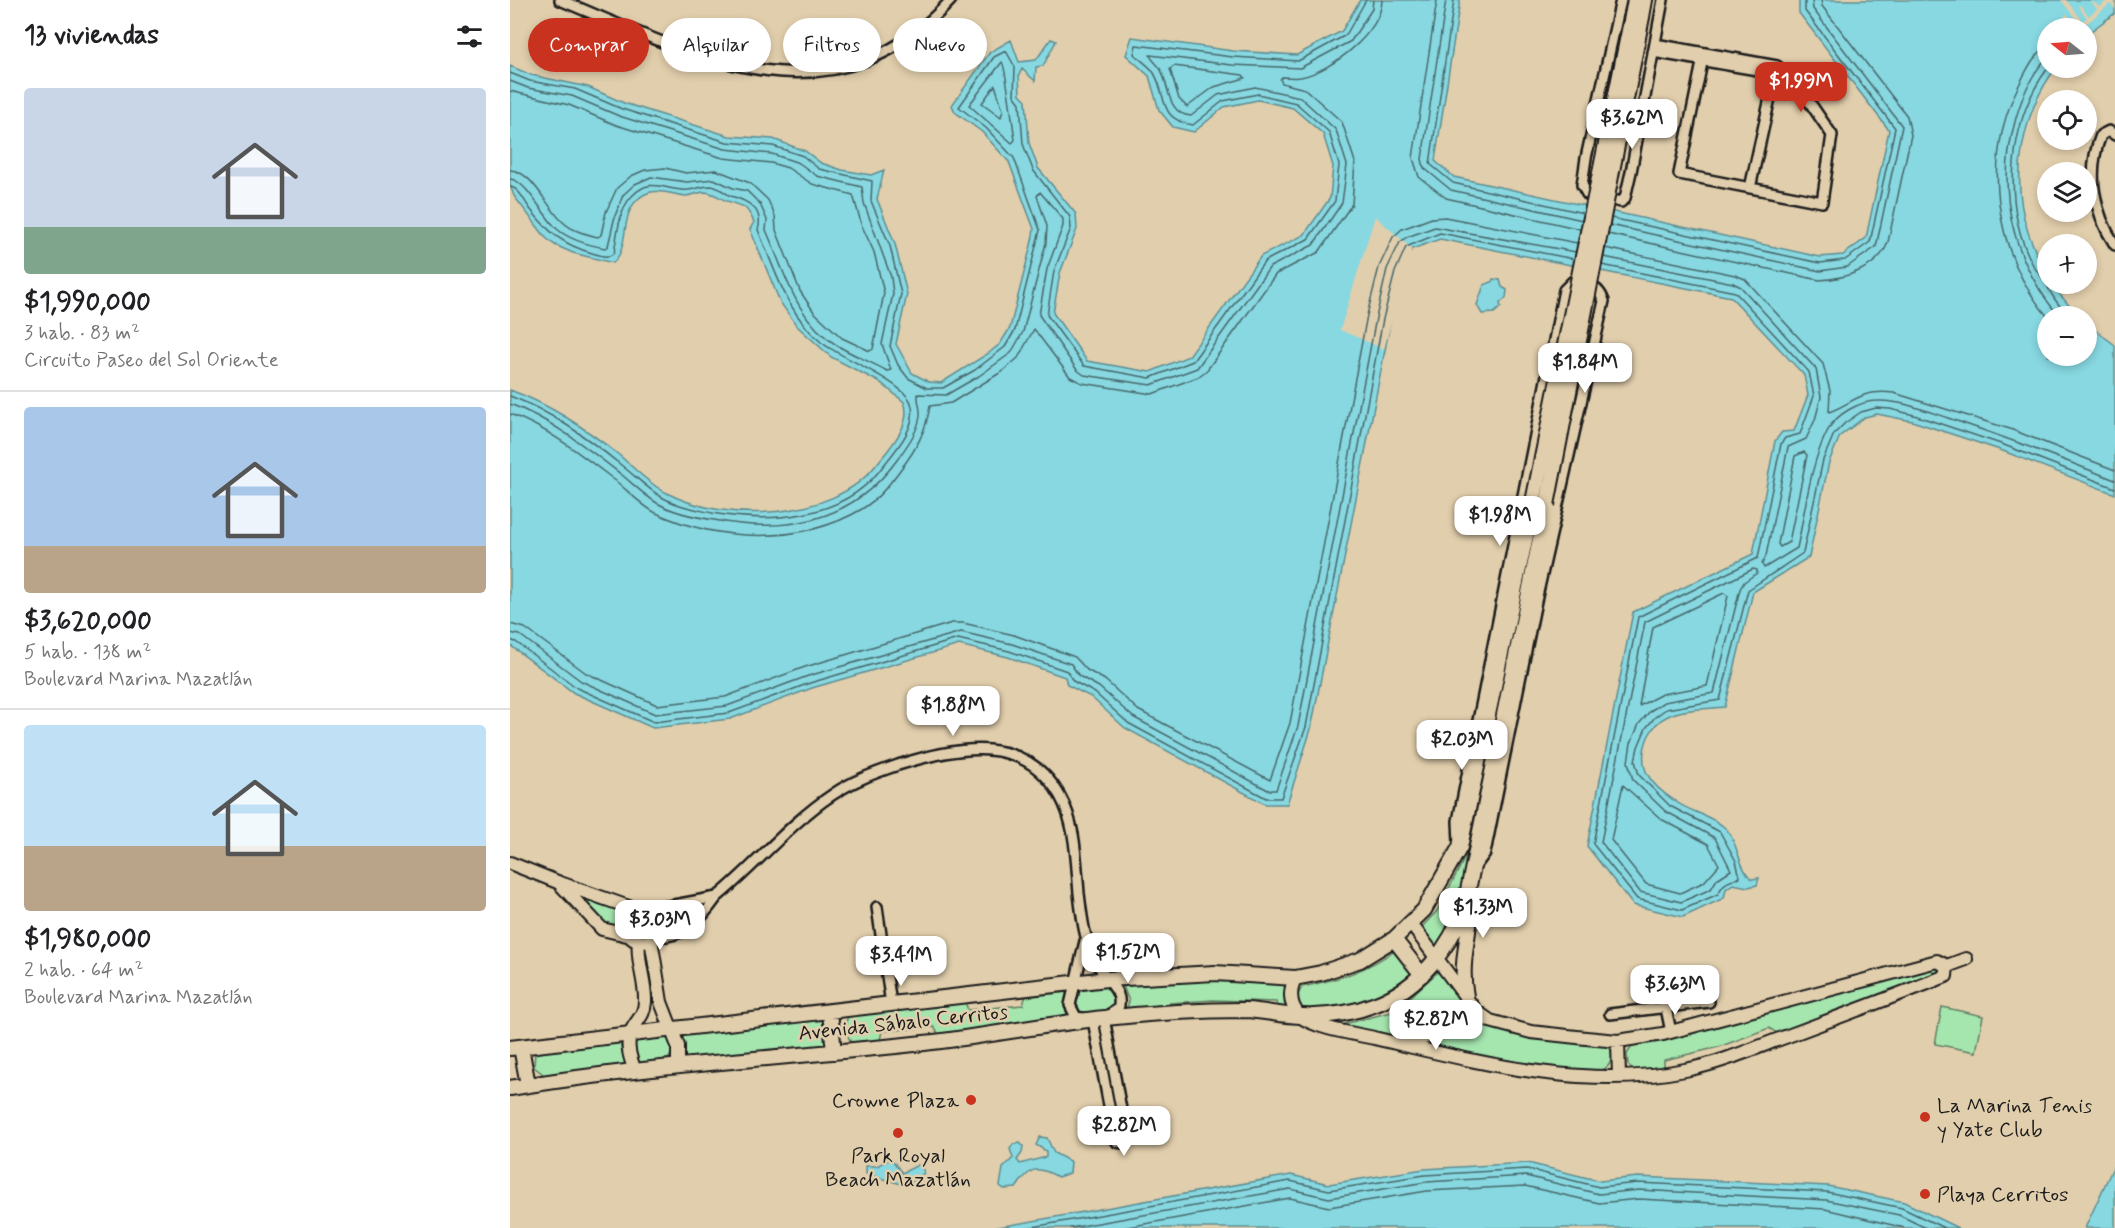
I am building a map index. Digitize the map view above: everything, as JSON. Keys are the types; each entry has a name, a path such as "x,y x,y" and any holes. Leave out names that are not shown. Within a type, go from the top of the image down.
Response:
{"main road":[{"path":"1635,0 1637,16"},
{"path":"1637,16 1645,0"},
{"name":"Avenida Sábalo Cerritos","path":"510,1088 635,1071 927,1043 1099,1019 1250,1010 1301,1016 1338,1014 1376,1004 1398,994 1422,975 1438,957 1462,915 1470,886 1529,615 1540,503 1637,16"},
{"name":"Avenida Sábalo Cerritos","path":"515,1047 630,1032 672,1030 1073,985 1107,979 1215,973 1295,978 1321,973 1360,960 1394,939 1412,924 1436,893 1460,847 1506,612 1540,503"},
{"path":"1468,1000 1463,979 1470,919 1470,886"},
{"path":"1394,939 1422,975"},
{"path":"830,1012 834,1052"},
{"path":"515,1047 528,1085"}],"street":[{"path":"560,0 715,61 781,74 824,70 866,61 912,36 951,0"},
{"path":"1621,0 1582,185 1587,194 1621,202 1625,198 1663,0"},
{"path":"1654,48 1776,70 1792,78 1832,135 1822,202 1679,174 1703,57"},
{"path":"1750,188 1776,70"},
{"path":"2115,135 2105,132 2098,142 2093,177 2100,218 2115,245"},
{"path":"1506,612 1564,290 1567,285 1576,281 1596,288 1604,301 1529,615"},
{"path":"560,884 602,929 644,938 672,937 685,932 705,914 717,897 814,808 852,783 930,755 984,748 1009,753 1028,763 1047,778 1062,800 1072,835 1085,941 1070,1005 1076,1017 1099,1019 1116,1012 1120,1003 1118,993 1085,941"},
{"path":"510,863 560,884 645,912 657,924 644,938 645,1000 641,1020 630,1032 629,1052 635,1071"},
{"path":"678,1067 678,1046 661,1002 644,938 628,922 634,915 717,897"},
{"path":"877,907 891,1004"},
{"name":"Avenida Sábalo Cerritos","path":"1412,924 1483,1017 1499,1024 1551,1035 1617,1041 1671,1032 1937,961 1947,966 1966,959"},
{"name":"Avenida Sábalo Cerritos","path":"1301,1016 1325,1026 1377,1039 1534,1071 1619,1077 1687,1070 1741,1053 1946,976 1947,966"},
{"path":"1295,978 1290,996 1301,1016"},
{"path":"1377,1039 1427,1039 1449,1025 1468,1000"},
{"path":"1610,1014 1709,1002"},
{"path":"1666,1008 1671,1032"},
{"path":"1099,1019 1126,1136 1123,1143 1114,1138 1099,1019"},
{"path":"1617,1041 1619,1077"}],"green space":[{"path":"1470,848 1461,909 1438,950 1420,929 1437,911"},
{"path":"574,897 619,910 623,921 618,928 608,929"},
{"path":"706,907 682,930 669,932 664,927 663,921 669,914"},
{"path":"1396,949 1413,972 1387,990 1350,1005 1306,1013 1295,1001 1302,987 1351,974"},
{"path":"1937,968 1943,971 1780,1035 1769,1028 1719,1047 1664,1060 1664,1069 1633,1070 1628,1065 1627,1054 1634,1044"},
{"path":"1441,969 1464,1002 1464,1006 1426,1036 1382,1036 1344,1028 1344,1024 1395,1011"},
{"path":"1231,978 1290,984 1285,998 1291,1011 1278,1008 1276,1002 1213,1000 1170,1003 1169,1011 1125,1015 1129,1001 1123,986"},
{"path":"1106,986 1116,992 1115,1008 1110,1012 1078,1013 1072,998 1079,991"},
{"path":"1065,992 1068,994 1066,1008 1070,1018 939,1035 934,1027 882,1031 880,1040 851,1042 847,1035 848,1016 857,1013 965,1002 968,1010 1023,1005 1026,995"},
{"path":"1942,1007 1983,1016 1976,1052 1935,1044"},
{"path":"1468,1010 1479,1022 1514,1031 1606,1044 1611,1051 1611,1061 1602,1070 1566,1071 1413,1043"},
{"path":"823,1018 826,1020 827,1043 822,1047 685,1062 680,1038 682,1033"},
{"path":"665,1037 672,1047 668,1059 636,1064 633,1042"},
{"path":"619,1039 625,1063 624,1068 547,1077 534,1067 535,1052"}],"water":[{"path":"1360,0 1460,0 1435,161 1454,177 1820,257 1843,255 1866,238 1889,130 1799,13 1799,0 2115,0 2115,13 2097,26 2097,18 2037,18 2037,78 2049,78 2042,90 2037,90 2037,101 2027,125 2022,146 2020,190 2028,232 2037,254 2037,294 2059,294 2070,306 2037,306 2037,366 2097,366 2097,332 2115,345 2115,494 2003,451 1912,421 1877,414 1865,417 1840,436 1829,462 1809,557 1753,592 1725,707 1687,710 1666,717 1653,728 1645,748 1644,766 1652,781 1666,795 1681,805 1713,819 1724,827 1729,832 1747,874 1752,879 1759,878 1757,885 1748,887 1733,884 1726,889 1724,898 1683,917 1633,905 1587,846 1633,612 1753,554 1775,441 1782,432 1794,431 1808,395 1804,375 1731,297 1440,239 1412,249 1400,273 1311,729 1287,804 1265,804 1125,728 1091,697 1067,685 1065,677 1008,657 959,645 812,688 730,719 653,728 574,693 510,645 510,390 554,410 580,427 665,492 689,502 716,509 746,512 776,512 806,507 833,497 857,484 893,444 903,427 906,410 904,402 881,383 831,357 797,326 780,302 750,229 754,222 746,209 741,206 707,192 690,196 660,192 643,195 628,214 622,249 613,263 573,253 546,238 514,196 510,185 510,66 531,75 588,87 624,103 729,136 773,139 805,151 821,163 842,170 871,175 884,170 877,199 895,244 907,294 896,344 912,373 929,382 941,383 989,353 1000,344 1010,328 1034,229 1009,162 982,132 955,112 952,105 976,72 987,72 987,56 990,52 1011,40 1019,62 1036,60 1051,39 1056,41 1043,66 1036,67 1035,81 1022,69 1019,75 1020,94 1026,100 1029,143 1038,168 1076,214 1077,229 1060,273 1053,313 1087,361 1150,372 1189,356 1261,256 1304,235 1330,198 1333,166 1323,134 1293,108 1258,100 1224,107 1194,132 1173,127 1159,110 1149,76 1126,55 1132,37 1233,51 1297,55 1342,31"},
{"path":"1493,279 1500,280 1502,287 1507,290 1506,298 1494,313 1482,314 1477,305 1484,285 1492,282"},
{"path":"1040,1137 1047,1138 1054,1153 1071,1162 1070,1173 1058,1177 1044,1171 1034,1170 1025,1176 1016,1188 1004,1189 1000,1186 1003,1168 1013,1158 1010,1149 1013,1144 1020,1143 1023,1146 1022,1153 1017,1160 1020,1164 1046,1157 1046,1151 1036,1145"},
{"path":"888,1160 893,1161 902,1173 918,1165 922,1167 924,1173 914,1181 901,1184 866,1174 866,1166 877,1166"},
{"path":"1528,1163 1600,1181 1638,1177 1828,1186 1904,1202 1958,1228 993,1228 1291,1175 1329,1184 1424,1169"},
{"path":"2115,1163 2115,1228 2085,1228"}],"pier":[{"path":"2061,0 2066,0 2081,18 2075,18"},
{"path":"2090,0 2100,7 2107,0 2115,0 2115,9 2110,4 2093,18 2087,18 2078,6 2080,5 2089,16 2097,9"},
{"path":"1375,216 1412,249 1384,349 1340,330"}],"place":[{"name":"Crowne Plaza","path":"971,1100"},
{"name":"La Marina Tenis y Yate Club","path":"1925,1117"},
{"name":"Park Royal Beach Mazatlán","path":"898,1133"},
{"name":"Playa Cerritos","path":"1925,1194"}]}
